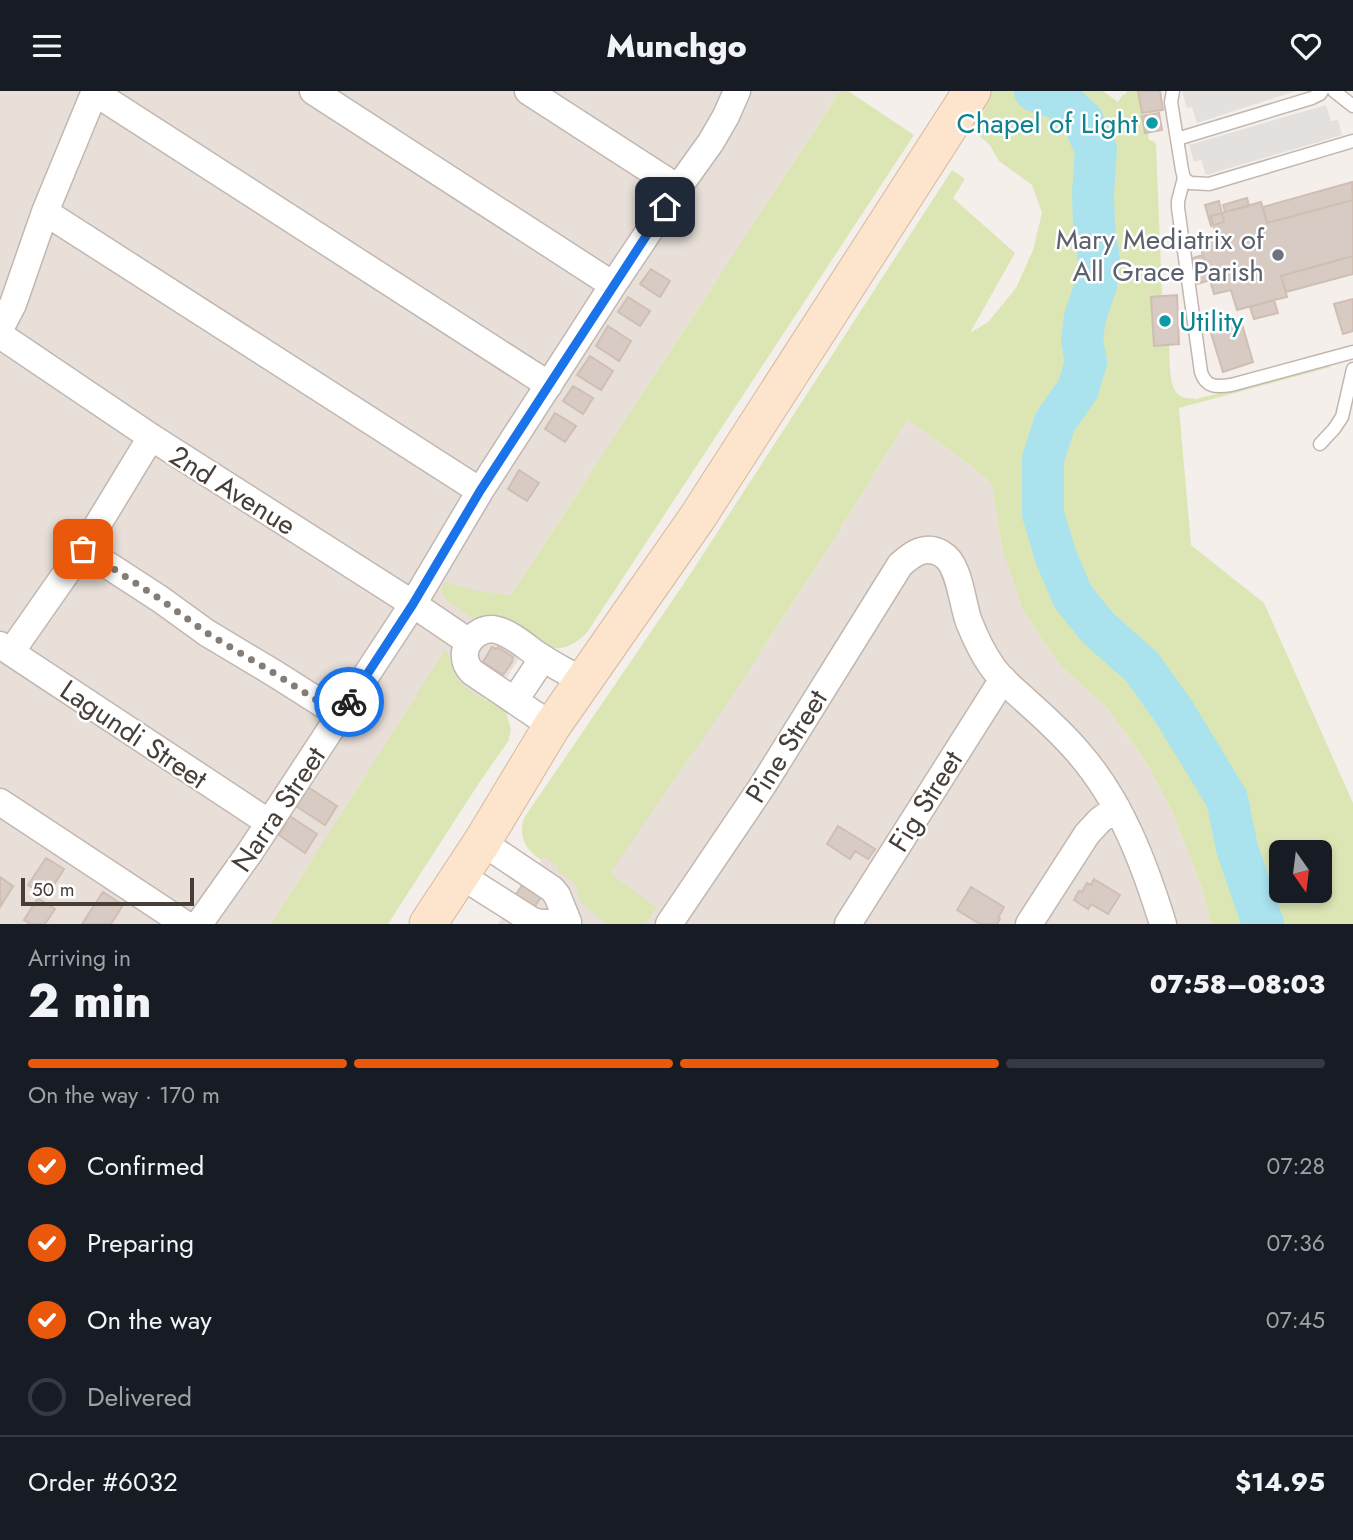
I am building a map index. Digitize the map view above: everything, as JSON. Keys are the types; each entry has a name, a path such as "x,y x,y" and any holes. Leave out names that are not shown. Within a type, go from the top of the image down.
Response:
{"street":[{"path":"313,91 613,285"},
{"path":"528,91 678,188"},
{"name":"Narra Street","path":"199,924 250,852 413,604 480,491 613,285 711,142 737,91"},
{"path":"0,329 13,304 46,212 95,92 549,385"},
{"path":"428,924 582,680 696,518 963,105"},
{"path":"46,212 480,491"},
{"name":"2nd Avenue","path":"0,335 150,437 469,642"},
{"path":"6,649 83,549 150,437"},
{"path":"83,549 207,633 340,715"},
{"name":"Pine Street","path":"669,924 763,785 900,565 918,551 941,553 952,564 968,620 979,645 991,666 1003,679"},
{"path":"552,726 469,669 465,655 469,642 488,629 501,630 582,680"},
{"name":"Lagundi Street","path":"6,649 268,822"},
{"path":"515,700 544,658"},
{"path":"1003,679 1043,716 1096,774 1117,809 1144,866 1163,924"},
{"name":"Fig Street","path":"848,924 1003,679"},
{"path":"0,801 185,924"},
{"path":"1029,924 1087,834 1100,820 1117,809"},
{"path":"460,875 530,920 539,923 569,923 552,889 482,842"}],"lane":[{"path":"1173,91 1171,102 1184,179 1178,208 1203,380 1220,387 1231,385 1353,352"},
{"path":"1177,139 1312,98 1322,91"},
{"path":"1334,91 1353,106"},
{"path":"1184,179 1190,183 1209,184 1353,141"},
{"path":"1320,444 1342,417 1353,369"}],"shaded area":[{"path":"0,91 840,91 511,595 530,632 525,640 522,638 513,654 519,658 505,680 482,699 418,693 271,924 0,924"},
{"path":"1182,91 1296,91 1197,123 1192,107 1187,108"},
{"path":"1326,105 1331,121 1338,120 1342,135 1206,175 1201,160 1194,162 1189,145"},
{"path":"907,420 961,458 992,484 1002,548 1059,664 1107,708 1145,760 1173,813 1202,888 1211,924 498,924 510,900 544,857 551,861 736,690"}],"green space":[{"path":"840,91 848,91 914,135 588,631 570,645 554,648 536,639 518,623 516,625 493,616 473,618 447,601 442,587 445,582 471,590 511,595"},
{"path":"991,91 1103,91 1118,102 1127,91 1138,91 1145,133 1148,133 1149,140 1156,145 1162,296 1151,297 1154,345 1169,345 1170,372 1175,391 1183,397 1196,399 1328,365 1331,367 1179,408 1191,545 1264,603 1353,803 1353,924 1211,924 1202,888 1173,813 1145,760 1107,708 1059,664 1024,612 1002,548 992,484 961,458 907,420 736,690 610,873 657,908 645,924 608,924 585,907 575,883 557,871 559,867 544,857 541,860 531,852 523,837 524,818 689,576 952,170 965,179 953,198 1015,253 970,333 988,322 1016,288 1033,250 1042,213 1032,185 999,161 989,144 968,127"},
{"path":"445,650 456,677 462,684 480,698 506,712 511,729 509,740 388,924 271,924"}],"building":[{"path":"1138,91 1160,91 1163,110 1142,113"},
{"name":"Chapel of Light","path":"1159,113 1162,130 1145,133 1142,116"},
{"path":"1352,182 1353,200 1267,223 1263,207"},
{"path":"1247,198 1249,206 1225,212 1223,205"},
{"name":"Mary Mediatrix of All Grace Parish","path":"1353,200 1353,256 1281,276 1287,297 1237,310 1231,290 1214,294 1199,242 1216,237 1211,216 1261,202 1267,223"},
{"path":"1219,201 1224,222 1211,226 1205,205"},
{"path":"1203,255 1210,280 1197,284 1190,259"},
{"path":"1353,256 1353,274 1286,292 1281,276"},
{"path":"651,269 670,281 660,297 640,284"},
{"name":"Utility","path":"1177,295 1179,344 1154,346 1151,297"},
{"path":"628,297 650,311 640,326 618,312"},
{"path":"1353,299 1353,331 1343,334 1334,304"},
{"path":"1274,300 1278,313 1254,319 1250,307"},
{"path":"1241,321 1253,362 1223,372 1210,330"},
{"path":"608,326 631,341 619,361 596,346"},
{"path":"590,356 613,371 601,390 577,375"},
{"path":"573,386 593,398 583,414 563,401"},
{"path":"555,413 576,426 565,442 545,429"},
{"path":"519,470 539,483 527,501 508,489"},
{"path":"492,647 498,647 513,657 503,675 483,662"},
{"path":"308,787 337,806 325,825 296,806"},
{"path":"285,813 317,834 305,853 279,835 286,823 280,819"},
{"path":"838,826 875,849 868,859 855,851 850,859 827,844"},
{"path":"46,858 64,869 46,897 28,885"},
{"path":"0,877 13,886 0,907"},
{"path":"1094,879 1120,895 1108,914 1091,904 1088,909 1074,900 1079,891 1082,892 1087,883 1091,885"},
{"path":"525,881 543,894 531,912 513,899"},
{"path":"971,887 1004,907 997,924 980,924 957,910"},
{"path":"103,892 123,905 111,924 82,924"},
{"path":"38,898 55,909 45,924 30,924 24,920"}],"waterway":[{"path":"1035,91 1059,99 1083,121 1096,149 1093,193 1099,260 1096,285 1085,317 1082,340 1086,362 1078,389 1055,422 1043,459 1043,514 1056,557 1073,597 1098,628 1142,667 1174,712 1227,799 1237,848 1263,924"}],"way so far":[{"path":"83,549 207,633 340,715 349,702"}],"place":[{"name":"Chapel of Light","path":"1152,123"},
{"name":"Mary Mediatrix of All Grace Parish","path":"1278,255"},
{"name":"Utility","path":"1165,321"}],"route":[{"path":"349,702 413,604 480,491 665,207"}]}
